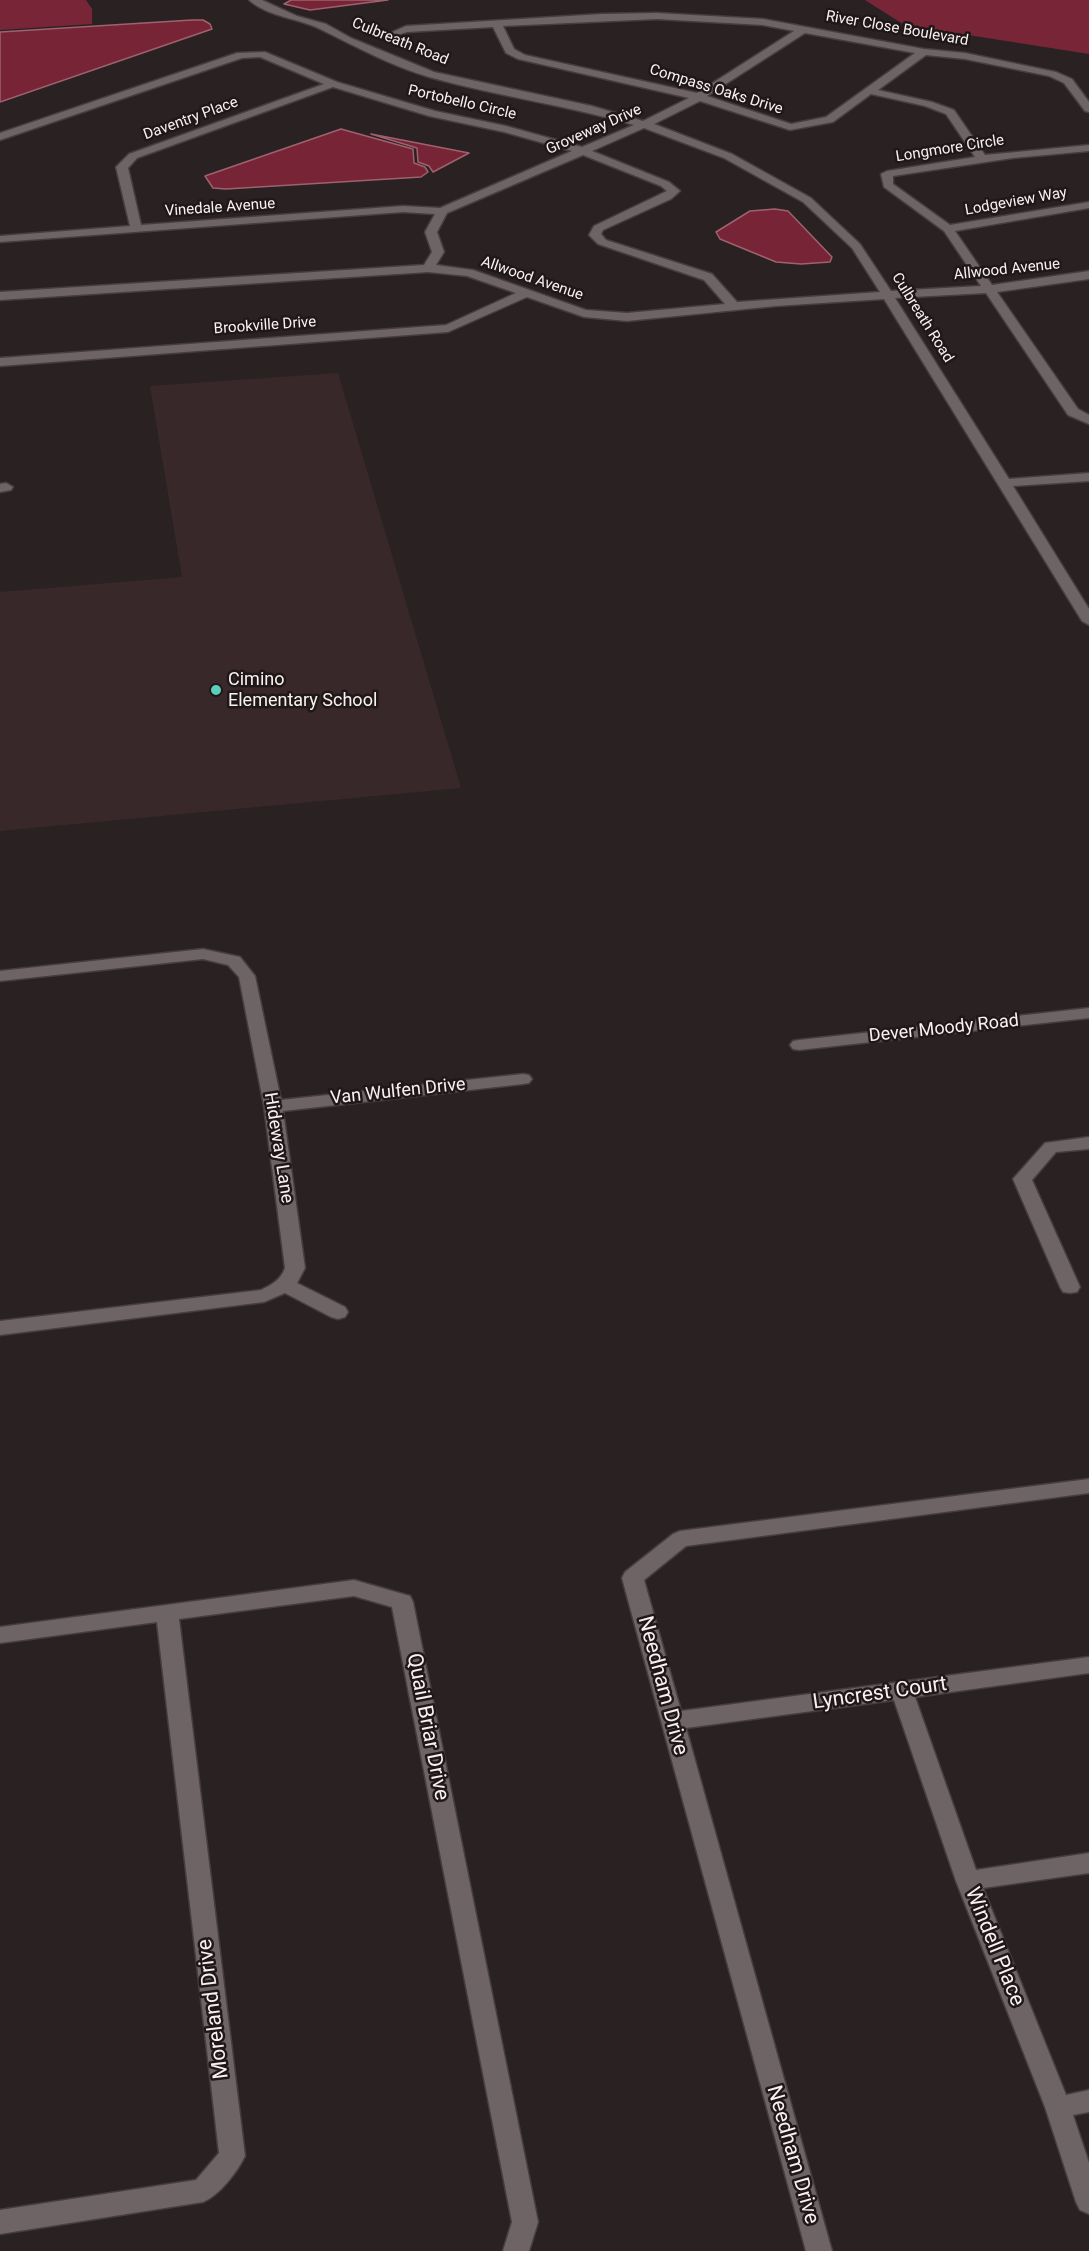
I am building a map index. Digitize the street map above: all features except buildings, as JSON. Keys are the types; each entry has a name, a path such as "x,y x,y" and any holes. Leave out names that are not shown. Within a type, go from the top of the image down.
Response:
{"street":[{"name":"Culbreath Road","path":"254,0 293,18 321,26 347,40 431,74 575,106 643,124 728,156 807,200 856,246 888,294 1089,621"},
{"name":"River Close Boulevard","path":"395,33 406,29 657,16 722,19 805,28 924,52 965,56 1052,74 1068,81 1089,110"},
{"name":"Compass Oaks Drive","path":"497,24 510,51 522,57 699,97 790,127 829,120 924,52"},
{"name":"Groveway Drive","path":"442,211 584,151 699,97 805,28"},
{"name":"Portobello Circle","path":"0,137 241,55 261,54 333,84 433,114 506,129 584,151 665,184 674,191 667,197 598,228 595,235 602,242 708,277 734,307"},
{"name":"Daventry Place","path":"136,229 122,167 133,156 333,84"},
{"path":"870,91 928,104 950,112 981,158"},
{"name":"Longmore Circle","path":"1089,148 1031,151 887,174 888,184 948,229 1073,412 1089,420"},
{"name":"Lodgeview Way","path":"948,229 1089,205"},
{"name":"Vinedale Avenue","path":"0,239 403,209 442,211"},
{"path":"428,268 438,252 431,232 442,211"},
{"name":"Allwood Avenue","path":"0,296 428,268 470,273 584,313 627,317 888,294 991,289 1089,276"},
{"name":"Brookville Drive","path":"0,363 448,328 526,293"},
{"path":"1004,483 1089,477"},
{"name":"Hideway Lane","path":"0,976 203,954 234,961 247,976 273,1106 296,1268 285,1285"},
{"name":"Dever Moody Road","path":"799,1045 1089,1013"},
{"name":"Van Wulfen Drive","path":"273,1106 523,1079"},
{"path":"1070,1287 1022,1179 1051,1147 1089,1143"},
{"path":"0,1328 252,1298 264,1296 285,1285 338,1312"},
{"name":"Needham Drive","path":"819,2251 633,1578 680,1539 1089,1486"},
{"name":"Quail Briar Drive","path":"0,1635 354,1588 402,1602 525,2222 516,2251"},
{"name":"Moreland Drive","path":"0,2222 203,2190 232,2156 167,1613"},
{"name":"Lyncrest Court","path":"672,1721 902,1692 1089,1665"},
{"name":"Windell Place","path":"902,1692 968,1881 1058,2107 1089,2202"},
{"path":"968,1881 1089,1863"},
{"path":"1058,2107 1089,2101"}],"shaded area":[{"path":"0,0 86,0 92,9 92,24 0,30"},
{"path":"291,0 388,0 310,10 284,4"},
{"path":"865,0 1089,0 1089,54 911,26 903,24"},
{"path":"203,20 210,24 212,29 0,102 0,32"},
{"path":"341,129 413,149 414,163 425,167 428,172 421,177 226,189 213,188 205,176"},
{"path":"371,134 469,153 433,172 429,166 418,162 417,148"},
{"path":"775,209 788,211 832,257 830,262 801,264 776,262 720,239 716,232 750,211"},
{"name":"Cimino Elementary School","path":"338,373 461,788 0,831 0,592 182,577 150,386"}],"place":[{"name":"Cimino Elementary School","path":"216,690"}]}
